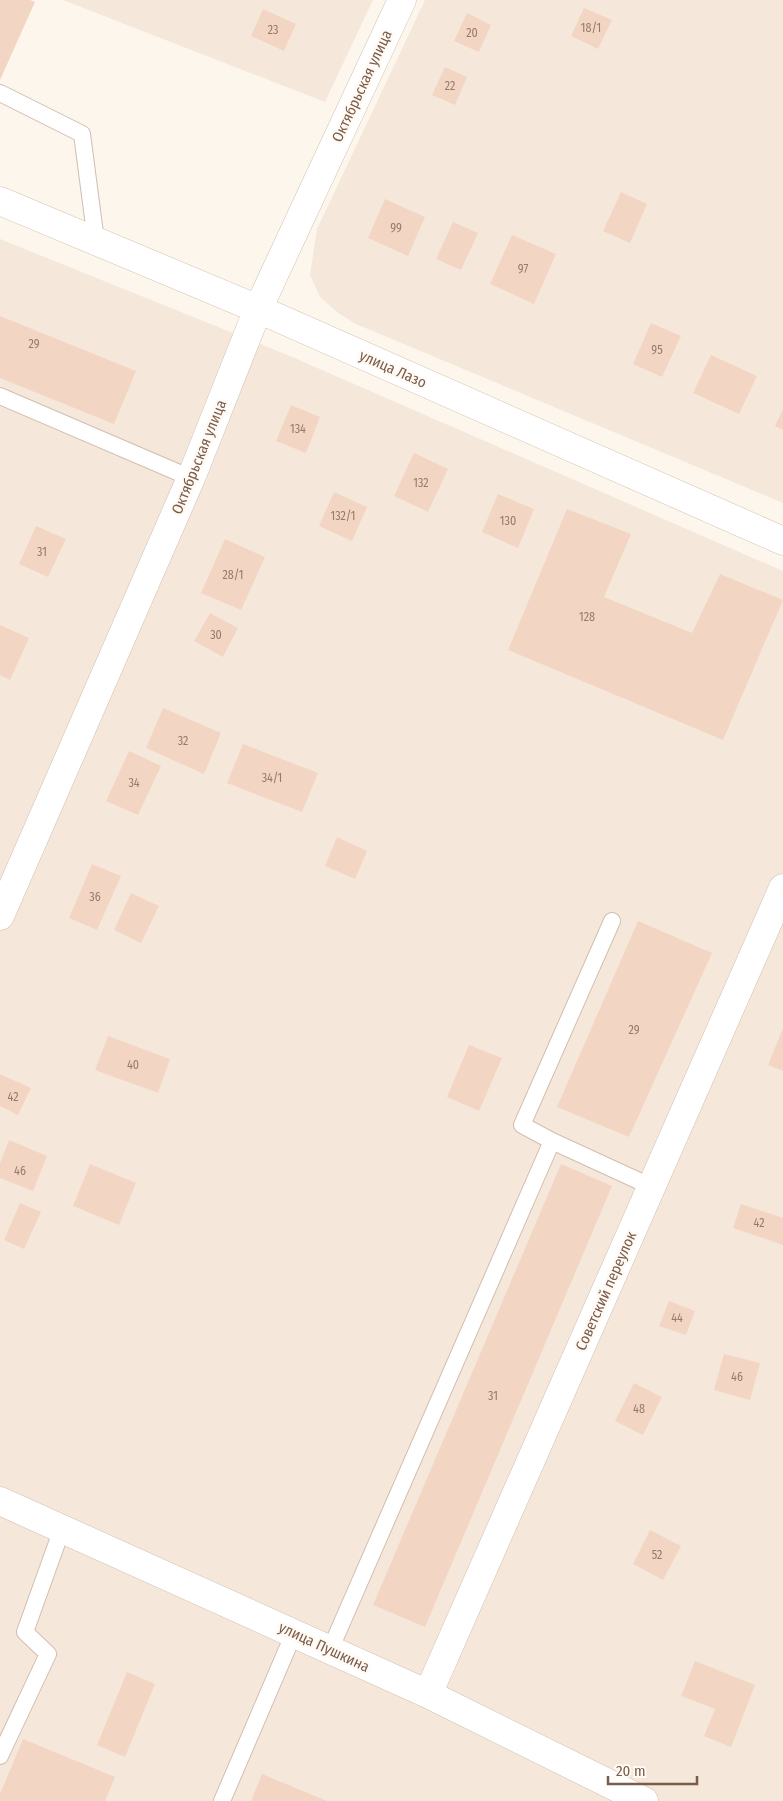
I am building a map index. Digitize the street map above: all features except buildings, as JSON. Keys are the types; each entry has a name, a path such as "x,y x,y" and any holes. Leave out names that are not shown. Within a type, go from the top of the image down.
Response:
{"street":[{"name":"Октябрьская улица","path":"0,916 191,478 258,309 402,0"},
{"name":"улица Лазо","path":"0,201 258,309 783,541"},
{"name":"Советский переулок","path":"428,1694 783,888"},
{"name":"улица Пушкина","path":"0,1500 428,1694 644,1801"}],"lane":[{"path":"0,92 82,134 96,241"},
{"path":"0,396 191,478"},
{"path":"612,921 522,1125 552,1141 652,1186"},
{"path":"330,1650 552,1141"},
{"path":"0,1756 48,1654 25,1632 62,1529"},
{"path":"222,1801 294,1633"}],"shaded area":[{"path":"63,0 373,0 325,102"},
{"path":"425,0 783,0 783,503 356,324 338,313 320,297 310,275 317,229"},
{"path":"0,239 290,356 783,571 783,1801 0,1801"}]}
